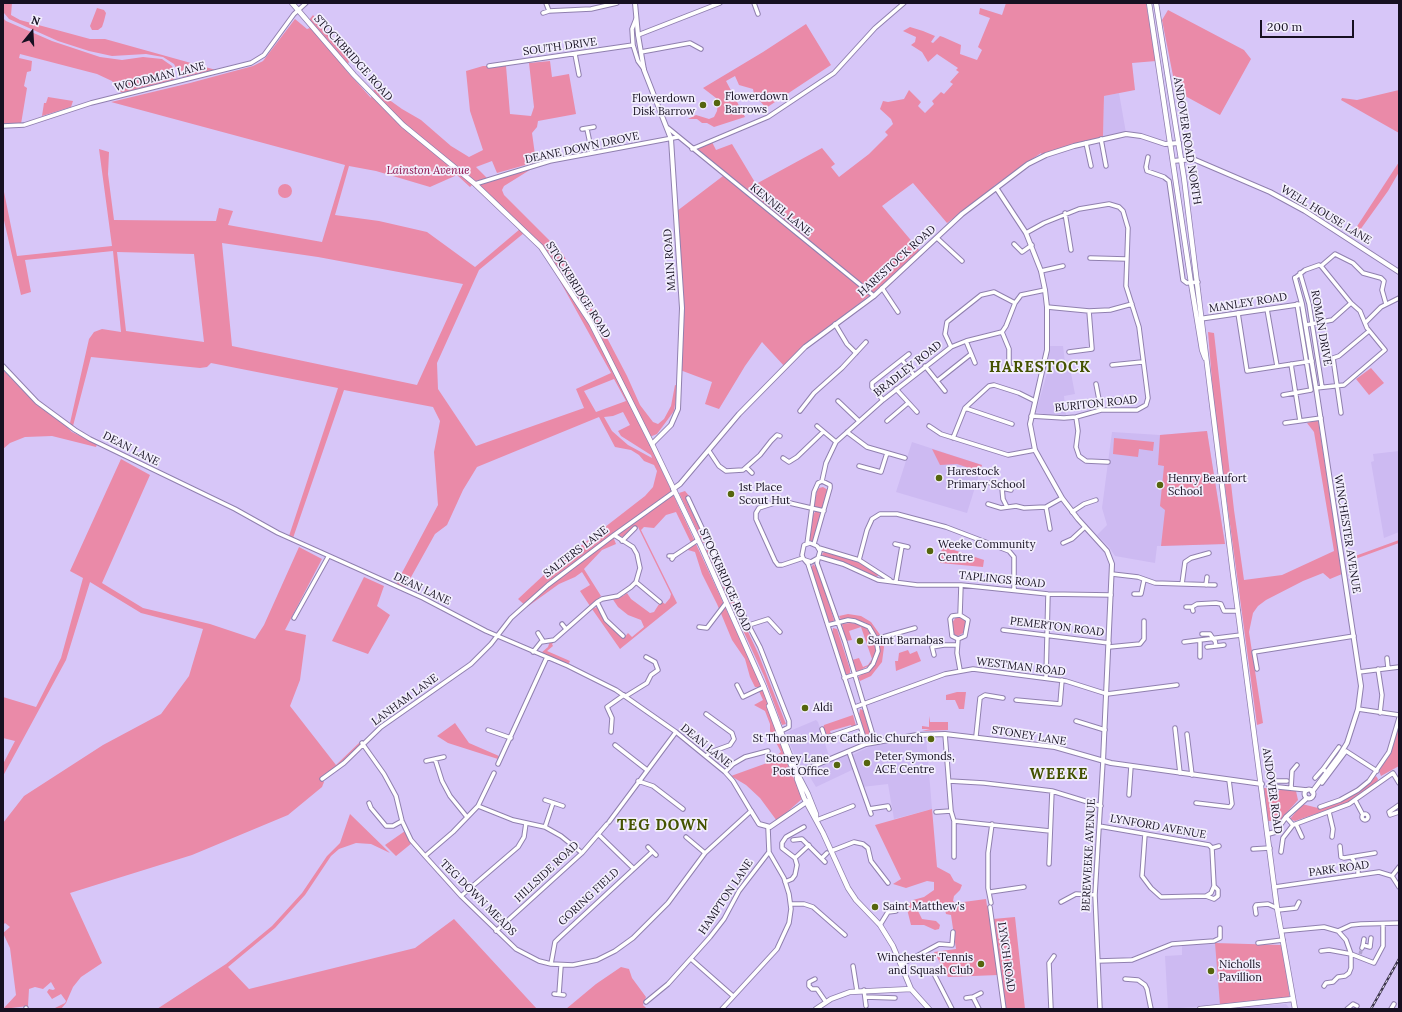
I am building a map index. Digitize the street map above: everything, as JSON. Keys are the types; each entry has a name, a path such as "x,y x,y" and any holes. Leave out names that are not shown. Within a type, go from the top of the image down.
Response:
{"main road":[{"name":"STOCKBRIDGE ROAD","path":"292,3 354,75 403,125 475,184 541,247 591,323 702,548 770,701 792,768 797,773 817,819 829,852 852,896 880,925 902,964 911,989 929,1009"},
{"name":"ANDOVER ROAD NORTH","path":"1149,3 1183,232 1202,350 1205,360 1233,574"},
{"name":"ANDOVER ROAD NORTH","path":"1156,3 1179,143 1203,318 1206,350 1205,360"},
{"name":"ANDOVER ROAD","path":"1233,574 1281,931 1295,1009"},
{"path":"816,1009 826,1002 857,991 911,989"},
{"path":"1200,1009 1293,1000"}],"street":[{"name":"WOODMAN LANE","path":"3,126 24,125 91,103 251,63 262,57 298,9 306,3"},
{"path":"546,3 550,11"},
{"path":"543,13 550,11 591,9 617,3"},
{"name":"MAIN ROAD","path":"635,3 638,35 644,70 654,99 668,128 671,139 682,308 680,400 674,420 652,444"},
{"path":"638,35 720,3"},
{"path":"754,3 758,14"},
{"path":"692,149 727,136 771,115 834,73 875,28 904,3"},
{"name":"MAIN ROAD","path":"636,19 632,29 632,45 638,61 644,70"},
{"path":"641,52 690,43 701,49"},
{"name":"SOUTH DRIVE","path":"489,66 632,45"},
{"path":"575,54 579,75"},
{"path":"582,129 594,127"},
{"name":"KENNEL LANE","path":"668,128 874,296"},
{"path":"587,129 592,154"},
{"name":"HARESTOCK ROAD","path":"674,490 709,451 739,414 805,347 874,296 962,214 1028,164 1046,155 1101,139 1126,134 1141,136 1170,145 1179,143"},
{"path":"671,139 678,137"},
{"name":"DEANE DOWN DROVE","path":"475,184 550,161 671,139"},
{"path":"1101,139 1106,166"},
{"path":"1086,143 1091,166"},
{"name":"ANDOVER ROAD NORTH","path":"1148,157 1146,167 1147,171 1164,177 1169,181 1183,280 1187,283 1191,283"},
{"name":"WELL HOUSE LANE","path":"1173,161 1189,158 1199,161 1290,202 1399,272"},
{"path":"996,189 1026,233 1032,245 1046,290 1047,307 1045,362 1031,416 1031,432 1035,450 1062,498 1085,527 1072,539 1063,543"},
{"name":"BURITON ROAD","path":"1026,233 1065,214 1106,204 1113,204 1121,208 1128,223 1126,286 1140,327 1142,362 1148,394 1146,405 1137,410 1101,410 1076,417 1031,416"},
{"path":"1065,214 1071,250"},
{"path":"1176,234 1183,232"},
{"path":"937,238 960,261"},
{"path":"1014,244 1022,252 1032,245"},
{"path":"1295,278 1300,273 1319,265 1321,266 1334,254 1353,262 1363,272 1381,278 1384,281 1382,290 1386,304"},
{"path":"1090,258 1126,259"},
{"path":"1041,271 1063,266"},
{"path":"1316,388 1344,385 1385,350 1369,331 1360,311 1351,304 1321,266"},
{"name":"ROMAN DRIVE","path":"1300,273 1306,292 1322,388"},
{"name":"WINCHESTER AVENUE","path":"1268,834 1275,832 1286,817 1300,804 1307,793 1320,783 1343,750 1352,730 1361,696 1354,636 1321,418 1306,325 1295,278"},
{"path":"1191,283 1198,282"},
{"path":"882,288 898,312"},
{"path":"1019,370 1009,367 1009,349 1002,332 1015,303 1021,295 1046,290"},
{"path":"951,347 945,334 947,322 981,294 994,292 1015,303"},
{"path":"1365,324 1386,304 1399,298"},
{"path":"1047,307 1089,311 1110,310 1132,304"},
{"path":"1283,395 1311,390 1297,304"},
{"name":"MANLEY ROAD","path":"1197,319 1302,304"},
{"path":"1306,325 1332,320 1351,304"},
{"path":"1268,309 1277,366"},
{"path":"1069,352 1092,349 1089,311"},
{"path":"1238,314 1247,371 1312,362"},
{"path":"835,324 847,344 856,353"},
{"path":"1341,414 1333,358 1339,356 1369,331"},
{"name":"BRADLEY ROAD","path":"807,544 816,485 822,481 826,463 836,442 882,400 951,347 966,341 1002,332"},
{"path":"966,341 975,363"},
{"path":"800,410 814,393 830,380 864,343"},
{"path":"882,400 872,387 872,383 909,354"},
{"path":"937,381 971,354"},
{"path":"902,360 914,375"},
{"path":"1112,365 1142,362"},
{"path":"1291,364 1300,421"},
{"name":"DEAN LANE","path":"3,366 37,402 75,430 328,557 423,598 533,652 593,678 625,695 676,732 725,772 733,781 759,824 768,828"},
{"path":"925,366 945,390"},
{"path":"1096,384 1101,410"},
{"path":"953,438 965,408 986,388 994,385 1019,393 1035,401"},
{"path":"896,389 917,412"},
{"path":"814,393 817,396"},
{"path":"838,401 859,420"},
{"path":"887,421 908,403"},
{"path":"965,408 1012,424"},
{"path":"1076,417 1078,431 1076,447 1079,456 1086,461 1108,462"},
{"path":"1285,423 1321,418"},
{"path":"817,426 836,442"},
{"path":"929,426 953,438 1008,455 1035,450"},
{"path":"783,458 789,462 823,432"},
{"path":"847,432 861,444 905,458"},
{"path":"709,451 719,466 726,471 734,472 747,468 777,435 780,436"},
{"path":"859,466 881,472 887,453"},
{"path":"747,468 752,473"},
{"path":"814,544 830,488 830,485 822,481"},
{"path":"990,483 1011,490"},
{"path":"1002,488 1003,499 1007,506"},
{"name":"SALTERS LANE","path":"497,635 511,618 548,584 674,490"},
{"path":"988,504 1001,508 1007,506 1024,508 1046,507 1062,498"},
{"path":"688,500 760,647 790,724 789,727 781,731"},
{"path":"1072,512 1084,504 1096,500"},
{"path":"818,558 811,562 804,559 778,565 756,515 759,508 781,501 824,511"},
{"path":"1046,507 1050,529"},
{"path":"859,560 867,530 872,519 880,514 897,514 946,526 1009,551 1014,557 1014,590"},
{"name":"BEREWEEKE AVENUE","path":"1085,527 1104,547 1110,559 1112,574 1107,694 1095,895 1100,1009"},
{"path":"622,540 635,528"},
{"path":"533,652 538,644 543,641 554,640 597,602 602,599 618,596 636,582 640,568 633,547 614,534"},
{"path":"672,557 698,540"},
{"path":"702,548 710,544"},
{"path":"866,744 808,564 804,559 802,548 807,544 814,544 819,548 817,563 838,622 876,742"},
{"path":"895,544 908,547"},
{"path":"894,581 902,546"},
{"name":"TAPLINGS ROAD","path":"819,548 859,560 881,575 894,581"},
{"path":"1182,584 1186,562 1191,558 1209,553"},
{"path":"294,618 328,557"},
{"name":"TAPLINGS ROAD","path":"818,558 843,564 878,580 917,585 961,584 1048,594 1111,595"},
{"path":"1112,574 1132,576 1155,583 1215,585"},
{"path":"878,580 881,575"},
{"path":"1206,584 1207,577"},
{"path":"1134,594 1141,594 1144,580"},
{"path":"636,582 660,602"},
{"path":"960,615 961,584"},
{"path":"1046,678 1048,594"},
{"path":"597,602 606,620 623,636"},
{"path":"1186,607 1192,609 1197,604 1216,603 1221,604 1224,611 1238,611"},
{"path":"699,627 707,628 726,604"},
{"path":"578,611 582,614"},
{"path":"960,615 968,620 965,636 958,639 952,636 950,619 952,616 960,615"},
{"path":"749,626 768,619 771,620 776,632"},
{"path":"828,625 855,620 864,624 876,639 878,651 873,664 868,670 844,678"},
{"name":"PEMERTON ROAD","path":"1003,630 1109,645 1140,644 1144,639 1144,621"},
{"path":"562,624 566,629"},
{"path":"876,639 915,628"},
{"path":"538,633 543,641"},
{"path":"1202,634 1210,634 1216,646"},
{"name":"LANHAM LANE","path":"322,779 344,763 362,743 381,728 472,664 497,635"},
{"path":"1186,640 1214,640 1242,635"},
{"path":"1257,669 1254,652 1354,636"},
{"path":"958,639 957,645 960,670"},
{"path":"1200,641 1200,657"},
{"path":"934,655 932,647 957,645"},
{"path":"1207,647 1224,645"},
{"path":"611,732 612,718 607,707 647,683 651,675 658,670 656,662 646,657"},
{"path":"498,764 547,658"},
{"path":"1387,658 1388,668"},
{"path":"1359,672 1399,667"},
{"name":"WESTMAN ROAD","path":"855,707 960,670 973,669 1062,680 1107,694"},
{"path":"1378,669 1382,695 1380,713"},
{"path":"1016,700 1060,704 1062,680"},
{"path":"738,685 743,697 764,687"},
{"path":"1107,694 1177,685"},
{"path":"976,736 980,698 985,695 1003,698"},
{"path":"1320,807 1340,800 1358,790 1376,772 1389,752 1399,716 1358,709"},
{"path":"706,714 732,734 734,739 730,745 711,752 706,756"},
{"path":"1076,721 1105,730"},
{"path":"822,729 825,738 860,726"},
{"path":"1175,728 1180,773"},
{"path":"488,730 510,738"},
{"name":"HILLSIDE ROAD","path":"496,931 582,853 608,823 676,732"},
{"path":"945,734 951,811 954,821 954,857"},
{"name":"STONEY LANE","path":"797,773 866,744 917,735 945,734 976,736 1055,747 1103,761 1262,784"},
{"path":"1187,734 1192,775"},
{"name":"TEG DOWN MEADS","path":"362,743 384,774 396,796 402,821 411,840 424,856 496,931 526,955 561,966 597,960 615,951 633,938 668,903 705,852 751,810"},
{"path":"615,745 647,770"},
{"path":"1315,778 1343,750"},
{"path":"1343,750 1376,772 1382,780"},
{"path":"1320,783 1343,750"},
{"path":"725,772 733,764 745,757 768,751"},
{"path":"848,752 871,814"},
{"path":"426,761 444,757"},
{"path":"435,759 442,781 450,796 467,817"},
{"path":"1291,788 1292,771 1297,765"},
{"path":"1129,795 1131,766"},
{"path":"1323,769 1327,773"},
{"path":"424,856 478,806 494,773"},
{"path":"1281,852 1283,838 1295,824 1329,812 1355,800 1393,773 1399,783"},
{"path":"1196,803 1230,807 1232,804 1229,780"},
{"path":"638,781 653,786 683,809"},
{"path":"1273,781 1286,781"},
{"path":"1280,781 1280,786"},
{"path":"949,782 984,783 1052,791 1101,806"},
{"path":"1269,786 1297,789 1307,793"},
{"path":"1049,864 1052,791"},
{"path":"545,800 563,806"},
{"path":"1355,800 1363,815 1367,816 1364,822"},
{"path":"722,1009 777,949 789,923 791,904 785,882 769,852 768,828 777,824 809,801"},
{"path":"369,803 381,822 386,826 393,826 402,821"},
{"path":"545,827 554,803"},
{"path":"1399,804 1389,812 1390,815 1399,812"},
{"path":"478,806 495,814 545,827 561,836 582,853"},
{"path":"817,819 853,806"},
{"path":"870,809 888,806 890,809"},
{"path":"936,812 951,811"},
{"path":"1329,812 1333,828 1332,837"},
{"path":"1286,817 1295,824 1302,837"},
{"path":"954,821 1050,831"},
{"path":"461,896 518,847 524,837 526,823"},
{"path":"991,903 988,853 992,824"},
{"name":"LYNFORD AVENUE","path":"1099,826 1209,845 1212,848"},
{"path":"785,882 792,879 795,875 797,865 795,858 785,852 782,848 782,843 786,837 804,827"},
{"path":"598,834 633,868"},
{"path":"1145,834 1142,876 1151,888 1161,897 1206,896 1214,899 1218,896 1218,890 1214,886"},
{"path":"686,837 705,852"},
{"path":"793,840 802,839 825,862"},
{"path":"822,858 829,852 854,842 863,844 868,848 871,861 888,883"},
{"path":"795,858 809,845"},
{"path":"1206,896 1211,892 1214,886 1212,848 1219,846"},
{"path":"1340,846 1341,857 1352,858 1364,854 1375,853"},
{"path":"648,847 656,855"},
{"path":"1253,849 1270,848"},
{"path":"1363,848 1364,854"},
{"name":"GORING FIELD","path":"551,964 555,942 652,852"},
{"name":"HAMPTON LANE","path":"646,1002 668,984 724,919 739,891 769,852"},
{"path":"1352,858 1358,867 1358,875"},
{"path":"1399,867 1392,876 1399,887"},
{"name":"PARK ROAD","path":"1275,887 1379,872 1392,876"},
{"path":"990,892 1024,887"},
{"path":"1061,902 1076,894 1095,895"},
{"path":"1256,914 1256,905 1268,904 1278,909 1296,908 1299,902"},
{"path":"791,904 804,904 813,907 845,935"},
{"name":"LYNCH ROAD","path":"990,907 1004,1009"},
{"path":"880,925 888,912 896,911"},
{"path":"1338,931 1351,925 1383,925 1399,923"},
{"path":"1321,951 1329,950 1359,955 1374,963 1382,946 1383,925"},
{"path":"1281,931 1317,926 1338,931 1346,940 1351,954 1351,968 1345,976 1338,977 1333,982 1326,983 1324,986"},
{"path":"1098,961 1132,960 1172,944 1214,941 1220,938 1220,928"},
{"path":"902,964 939,944 952,945 953,932"},
{"path":"1364,939 1363,947 1370,947 1372,938"},
{"path":"1258,943 1283,940"},
{"path":"1052,1009 1049,963 1054,956"},
{"path":"691,959 733,996"},
{"path":"559,994 561,966"},
{"path":"853,966 857,991"},
{"path":"933,972 952,1009"},
{"path":"815,978 809,982 809,986 812,989 817,989 826,1002"},
{"path":"1125,979 1138,980 1148,988 1151,1009"},
{"path":"864,990 866,1006"},
{"path":"966,998 973,997 981,993"},
{"path":"554,994 564,995"},
{"path":"865,997 895,998"},
{"path":"973,997 979,1009"},
{"path":"1343,1009 1347,1009 1353,1004 1357,1006"},
{"path":"1393,1007 1397,1009"}],"shaded area":[{"path":"1119,93 1126,133 1103,137 1104,96"},
{"path":"1050,346 1063,346 1065,363 1069,363 1075,394 1064,396 1066,415 1036,412 1047,373"},
{"name":"Henry Beaufort School","path":"1207,431 1225,544 1157,546 1155,563 1115,556 1109,547 1097,535 1107,525 1102,508 1112,432 1160,435"},
{"name":"Harestock Primary School","path":"912,442 982,465 967,513 896,492"},
{"path":"1399,451 1399,532 1384,538 1371,462 1374,461 1373,454"},
{"path":"816,720 818,722 830,759 847,753 854,769 816,787 798,762 785,733"},
{"path":"926,736 932,809 894,819 888,784 862,787 852,755 873,745"},
{"path":"1182,944 1282,945 1290,999 1168,1009 1165,956 1182,955"},
{"path":"1286,1004 1290,1009 1216,1009"}],"green space":[{"path":"4,3 12,3 11,15 20,20 90,39 105,39 216,70 183,77 179,74 174,64 163,57 146,54 112,56 89,51 58,41 9,19 4,13"},
{"path":"1006,3 1146,3 1156,61 1132,63 1135,90 1104,96 1103,137 1042,155 1041,153 994,186 995,188 947,223 913,183 882,206 920,251 873,293 696,149 712,142 716,150 732,144 756,184 822,148 835,164 831,167 839,177 869,154 888,135 885,132 893,124 891,119 880,109 883,101 888,102 904,99 909,90 921,102 918,106 925,113 934,104 932,101 941,92 944,94 953,84 950,82 959,72 956,70 958,68 937,54 928,62 922,52 911,45 915,42 916,37 903,31 910,27 923,31 935,36 931,42 933,43 940,36 943,37 961,45 960,54 977,60 982,50 978,47 990,18 979,14 980,8 1002,15"},
{"path":"97,8 104,10 106,13 102,27 98,30 92,30 90,26"},
{"path":"1168,10 1244,50 1251,59 1220,115 1176,91 1162,20"},
{"name":"Lainston Avenue","path":"313,15 343,48 349,62 345,69 371,98 374,89 402,109 421,120 451,146 469,157 483,150 470,111 466,71 483,66 506,66 510,114 531,116 534,107 529,63 550,61 552,77 569,74 576,114 538,121 537,127 532,133 536,162 497,173 492,161 476,167 487,178 476,181 470,187 457,175 430,187 376,171 349,166 335,215 379,221 427,232 475,267 520,229 524,233 479,270 437,363 438,389 476,446 584,408 576,389 611,373 541,247 476,186 533,168 504,186 502,190 504,195 563,254 627,376 640,405 653,422 658,424 664,419 671,406 675,385 678,386 674,411 657,434 647,438 752,665 768,702 789,768 803,798 777,821 760,798 746,785 731,776 767,763 781,752 770,731 770,724 765,711 754,705 763,700 750,677 745,659 732,640 717,604 702,574 695,552 688,550 686,545 691,543 676,512 666,515 654,528 644,527 641,530 677,603 620,649 592,609 597,607 609,625 624,638 628,633 632,637 644,627 641,620 628,615 618,607 612,598 623,596 627,593 631,599 650,613 654,612 661,601 665,604 670,598 671,594 638,527 622,537 617,535 614,539 616,544 602,550 584,569 601,596 590,606 580,591 590,585 582,572 559,584 527,607 518,599 547,572 645,496 653,487 657,471 654,465 644,461 639,455 631,450 615,447 599,417 477,467 463,490 447,525 435,534 405,588 396,584 438,505 434,452 440,421 433,407 344,390 293,538 289,536 338,388 211,363 207,367 200,368 91,357 73,426 70,423 89,339 94,332 102,329 121,332 113,251 25,260 31,292 21,295 3,216 3,187 17,256 112,246 99,149 109,152 108,174 114,220 216,221 219,208 233,211 228,225 322,242 345,165 111,102 253,66 263,61 295,19 307,29 310,28 315,32 309,20","holes":["222,243 318,257 463,284 417,385 232,346","117,252 194,254 204,342 126,331","614,379 626,401 596,412 584,391","623,412 630,425 618,431 621,436 651,455 652,458 628,445 612,431 604,417 613,416"]},
{"path":"3,18 6,21 52,41 100,57 122,60 143,57 162,59 172,66 176,77 174,80 123,93 119,91 112,81 97,74 20,54 19,58 32,61 31,71 27,72 24,86 27,88 21,124 3,125"},
{"path":"806,24 831,65 766,108 754,94 753,89 739,85 735,76 726,81 745,117 714,127 707,123 702,123 697,119 688,119 696,115 709,119 714,117 717,111 718,103 716,98 703,88"},
{"path":"1399,90 1399,133 1341,100 1342,98 1357,100"},
{"path":"48,97 73,101 71,107 42,116 44,103 46,103"},
{"path":"1399,162 1399,172 1388,191 1355,237 1352,234"},
{"path":"723,176 871,294 805,347 785,367 762,342 745,366 719,409 705,404 712,382 680,370 683,321 677,211"},
{"path":"282,184 288,184 292,188 292,194 288,198 282,198 278,194 278,188"},
{"path":"1208,332 1214,333 1234,510 1244,580 1282,575 1334,551 1314,432 1307,423 1318,420 1342,574 1330,579 1323,573 1303,581 1266,600 1258,606 1253,613 1249,632 1263,723 1257,725 1214,405"},
{"path":"1371,368 1384,383 1369,395 1356,379"},
{"path":"3,370 36,404 72,432 97,444 96,447 52,436 25,437 10,443 3,449"},
{"path":"1207,431 1225,544 1161,546 1165,510 1160,506 1164,466 1158,465 1160,435"},
{"path":"1114,438 1154,442 1153,451 1139,449 1138,457 1113,454"},
{"path":"932,449 982,465 978,475 972,469 957,464 940,465"},
{"path":"121,459 150,475 102,583 143,608 210,624 255,639 264,625 299,547 322,559 285,630 306,635 300,680 290,706 336,765 360,742 362,743 344,763 322,779 324,782 322,787 288,815 192,855 70,893 102,963 81,977 73,987 66,1003 61,1009 53,1009 66,1001 61,994 52,999 47,992 49,989 55,989 51,982 43,989 35,987 29,989 28,1006 3,1009 16,995 10,948 3,933 10,927 5,923 3,925 3,823 24,796 103,745 161,714 189,676 203,629 141,613 90,582 66,660 3,776 3,764 15,741 3,738 3,697 36,707 61,658 83,578 70,571"},
{"path":"823,487 828,490 823,509 815,507 814,505 817,491 819,488"},
{"path":"685,491 690,497 686,500 706,542 703,543 679,493"},
{"path":"815,512 819,512 821,515 813,541 811,541 809,540 813,515"},
{"path":"1399,540 1399,543 1347,562 1347,559"},
{"path":"942,546 984,560 983,567 940,563"},
{"path":"709,549 758,653 786,724 782,725 764,676 706,550"},
{"path":"824,552 847,558 868,566 878,576 874,577 849,564 823,557 822,554"},
{"path":"813,564 817,568 834,620 833,622 829,622 811,569"},
{"path":"364,577 384,586 377,606 390,615 368,654 332,641"},
{"path":"592,609 552,644 553,646 547,651 570,661 568,665 541,653 548,647 550,641"},
{"path":"848,614 861,616 871,622 881,636 877,637 866,623 855,619 841,620 839,616"},
{"path":"956,617 962,618 966,621 963,633 958,636 953,634 952,623"},
{"path":"842,624 860,624 867,629 873,636 877,650 870,665 855,673 852,660 859,658 863,667 868,665 872,659 861,627 849,631 852,640 846,641"},
{"path":"833,628 837,629 850,669 850,673 846,676 832,634"},
{"path":"881,640 884,647 882,662 871,676 860,681 858,677 874,666 878,656 879,642"},
{"path":"908,650 910,654 917,651 921,661 896,671 895,661 898,661 899,653"},
{"path":"957,692 966,692 964,709 959,709 955,700 946,700 946,695"},
{"path":"860,709 863,710 873,741 868,742 859,715"},
{"path":"853,715 856,726 852,727 851,725 830,731 831,734 825,734 823,728 824,725"},
{"path":"929,716 930,722 948,722 948,730 922,731 930,729 922,729 922,726 929,727"},
{"path":"455,723 469,743 499,756 498,759 448,743 437,736"},
{"path":"1399,724 1399,766 1381,776 1379,771 1391,749"},
{"path":"1376,776 1378,779 1377,783 1347,803 1295,821 1290,819 1302,804 1318,808 1341,801"},
{"path":"1264,788 1274,788 1277,795 1280,789 1296,791 1298,800 1276,825 1273,821 1268,821"},
{"path":"932,809 937,867 950,874 954,881 962,885 960,890 954,896 953,901 956,903 986,899 987,906 990,906 993,919 1015,917 1025,1009 1002,1009 998,975 948,977 934,952 956,949 951,915 946,914 944,905 932,904 919,908 918,911 922,919 936,921 940,925 939,929 935,930 924,925 911,925 906,905 913,900 924,897 934,890 934,882 927,881 906,888 893,884 901,879 875,825"},
{"path":"350,814 390,853 371,844 356,843 339,849 331,856 305,895 275,928 228,967 249,989 415,948 454,919 537,1009 157,1009 226,964 272,926 302,893 327,856 340,843"},
{"path":"405,831 412,843 396,856 385,845"},
{"path":"1215,943 1282,945 1290,999 1220,1005"},
{"path":"621,967 629,969 632,978 646,997 643,1005 647,1009 566,1009 596,984"}],"tunnel":[{"path":"1360,954 1362,948"}],"railway":[{"path":"1371,1009 1399,959"}],"place":[{"name":"Flowerdown Barrows","path":"717,103"},
{"name":"Flowerdown Disk Barrow","path":"703,105"},
{"name":"Harestock Primary School","path":"939,478"},
{"name":"Henry Beaufort School","path":"1160,485"},
{"name":"1st Place Scout Hut","path":"731,494"},
{"name":"Weeke Community Centre","path":"930,551"},
{"name":"Saint Barnabas","path":"860,641"},
{"name":"Aldi","path":"805,708"},
{"name":"St Thomas More Catholic Church","path":"931,739"},
{"name":"Peter Symonds, ACE Centre","path":"867,763"},
{"name":"Stoney Lane Post Office","path":"837,765"},
{"name":"Saint Matthew's","path":"875,907"},
{"name":"Winchester Tennis and Squash Club","path":"981,964"},
{"name":"Nicholls Pavillion","path":"1211,971"}],"district":[{"name":"HARESTOCK","path":"1040,368"},
{"name":"WEEKE","path":"1059,775"},
{"name":"TEG DOWN","path":"663,826"}]}
